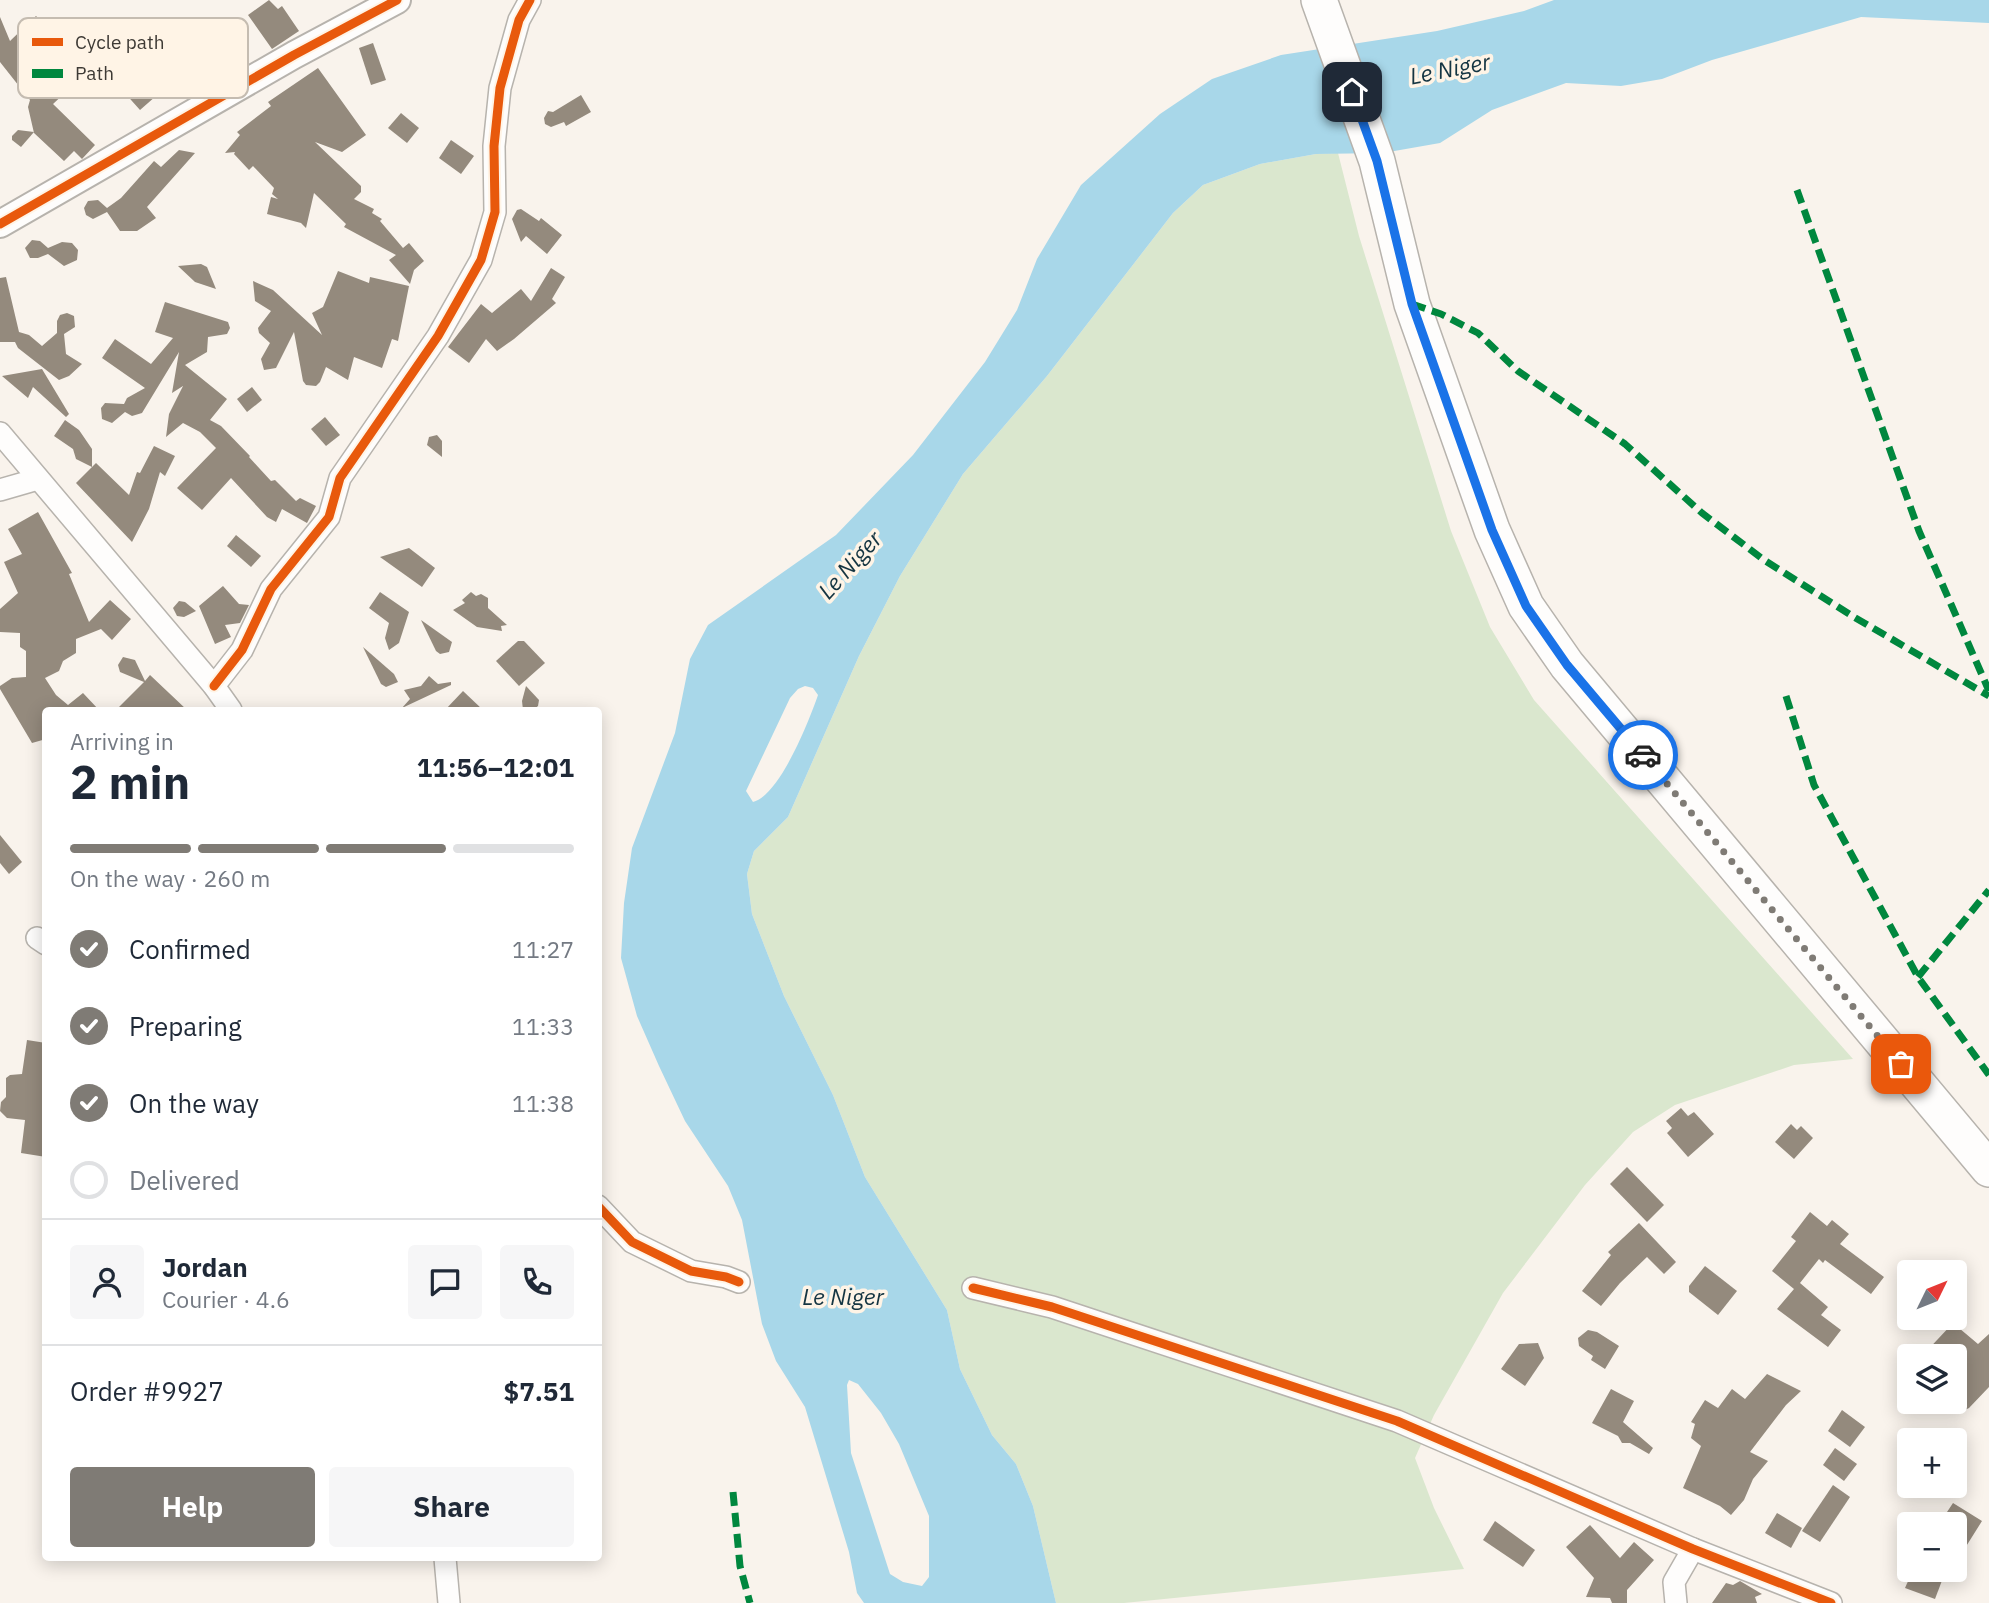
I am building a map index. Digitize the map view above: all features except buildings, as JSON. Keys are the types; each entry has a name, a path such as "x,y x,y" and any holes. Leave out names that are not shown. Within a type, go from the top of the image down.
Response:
{"highway":[{"path":"1319,0 1377,161 1412,304 1492,530 1526,606 1567,665 1989,1169"}],"street":[{"path":"248,81 397,0"},
{"path":"215,686 242,650 271,589 329,517 340,478 438,336 481,260 495,212 494,146 500,88 519,20 530,0"},
{"path":"0,224 219,98"},
{"path":"0,433 215,686 229,707"},
{"path":"0,489 38,480"},
{"path":"602,1210 632,1242 691,1271 739,1282"},
{"path":"972,1288 1052,1307 1397,1422 1693,1549 1831,1603"},
{"path":"1675,1603 1674,1582 1693,1549"},
{"path":"445,1561 449,1603"}],"green space":[{"path":"1338,153 1359,236 1451,531 1490,627 1534,700 1853,1059 1794,1065 1675,1105 1633,1132 1585,1185 1503,1293 1434,1415 1415,1458 1434,1508 1464,1569 1124,1603 1056,1603 1033,1506 1016,1464 992,1435 960,1369 947,1310 865,1177 833,1095 784,996 752,914 747,874 754,851 788,817 859,656 900,576 963,474 1047,376 1173,213 1203,185 1260,164"}],"water":[{"name":"Le Niger","path":"1554,0 1989,0 1989,23 1861,17 1712,60 1662,79 1621,86 1566,83 1492,110 1440,143 1383,153 1316,154 1260,164 1203,185 1173,213 1047,376 963,474 900,576 859,656 788,817 754,851 747,874 752,914 784,996 833,1095 865,1177 947,1310 960,1369 992,1435 1016,1464 1033,1506 1056,1603 864,1603 857,1593 849,1552 805,1407 776,1361 762,1324 742,1220 728,1186 685,1121 659,1066 637,1016 621,958 624,903 632,848 675,733 690,659 708,625 836,535 913,455 985,362 1017,310 1037,259 1081,185 1160,114 1212,79 1281,55 1437,31 1524,11","holes":["805,686 813,688 818,695 801,738 773,786 753,802 746,791 790,698","849,1380 858,1384 881,1413 899,1444 929,1516 929,1577 922,1586 903,1582 890,1574 851,1453 847,1385"]}],"marked path":[{"path":"1797,190 1919,531 1989,691"},
{"path":"1412,304 1441,314 1478,333 1518,371 1625,444 1702,513 1764,560 1854,617 1989,696"},
{"path":"1786,696 1814,785 1918,977 1989,1075"},
{"path":"1918,977 1989,890"},
{"path":"733,1492 740,1566 750,1603"}],"cycle path":[{"path":"248,81 397,0"},
{"path":"214,686 242,650 271,589 329,517 340,478 438,336 481,260 495,212 494,146 500,88 519,20 530,0"},
{"path":"0,224 219,98"},
{"path":"602,1210 632,1242 691,1271 739,1282"},
{"path":"973,1288 1052,1307 1397,1421 1693,1549 1831,1603"}],"way so far":[{"path":"1643,755 1901,1064"}],"route":[{"path":"1352,92 1377,161 1412,304 1492,530 1526,606 1567,665 1643,755"}]}
